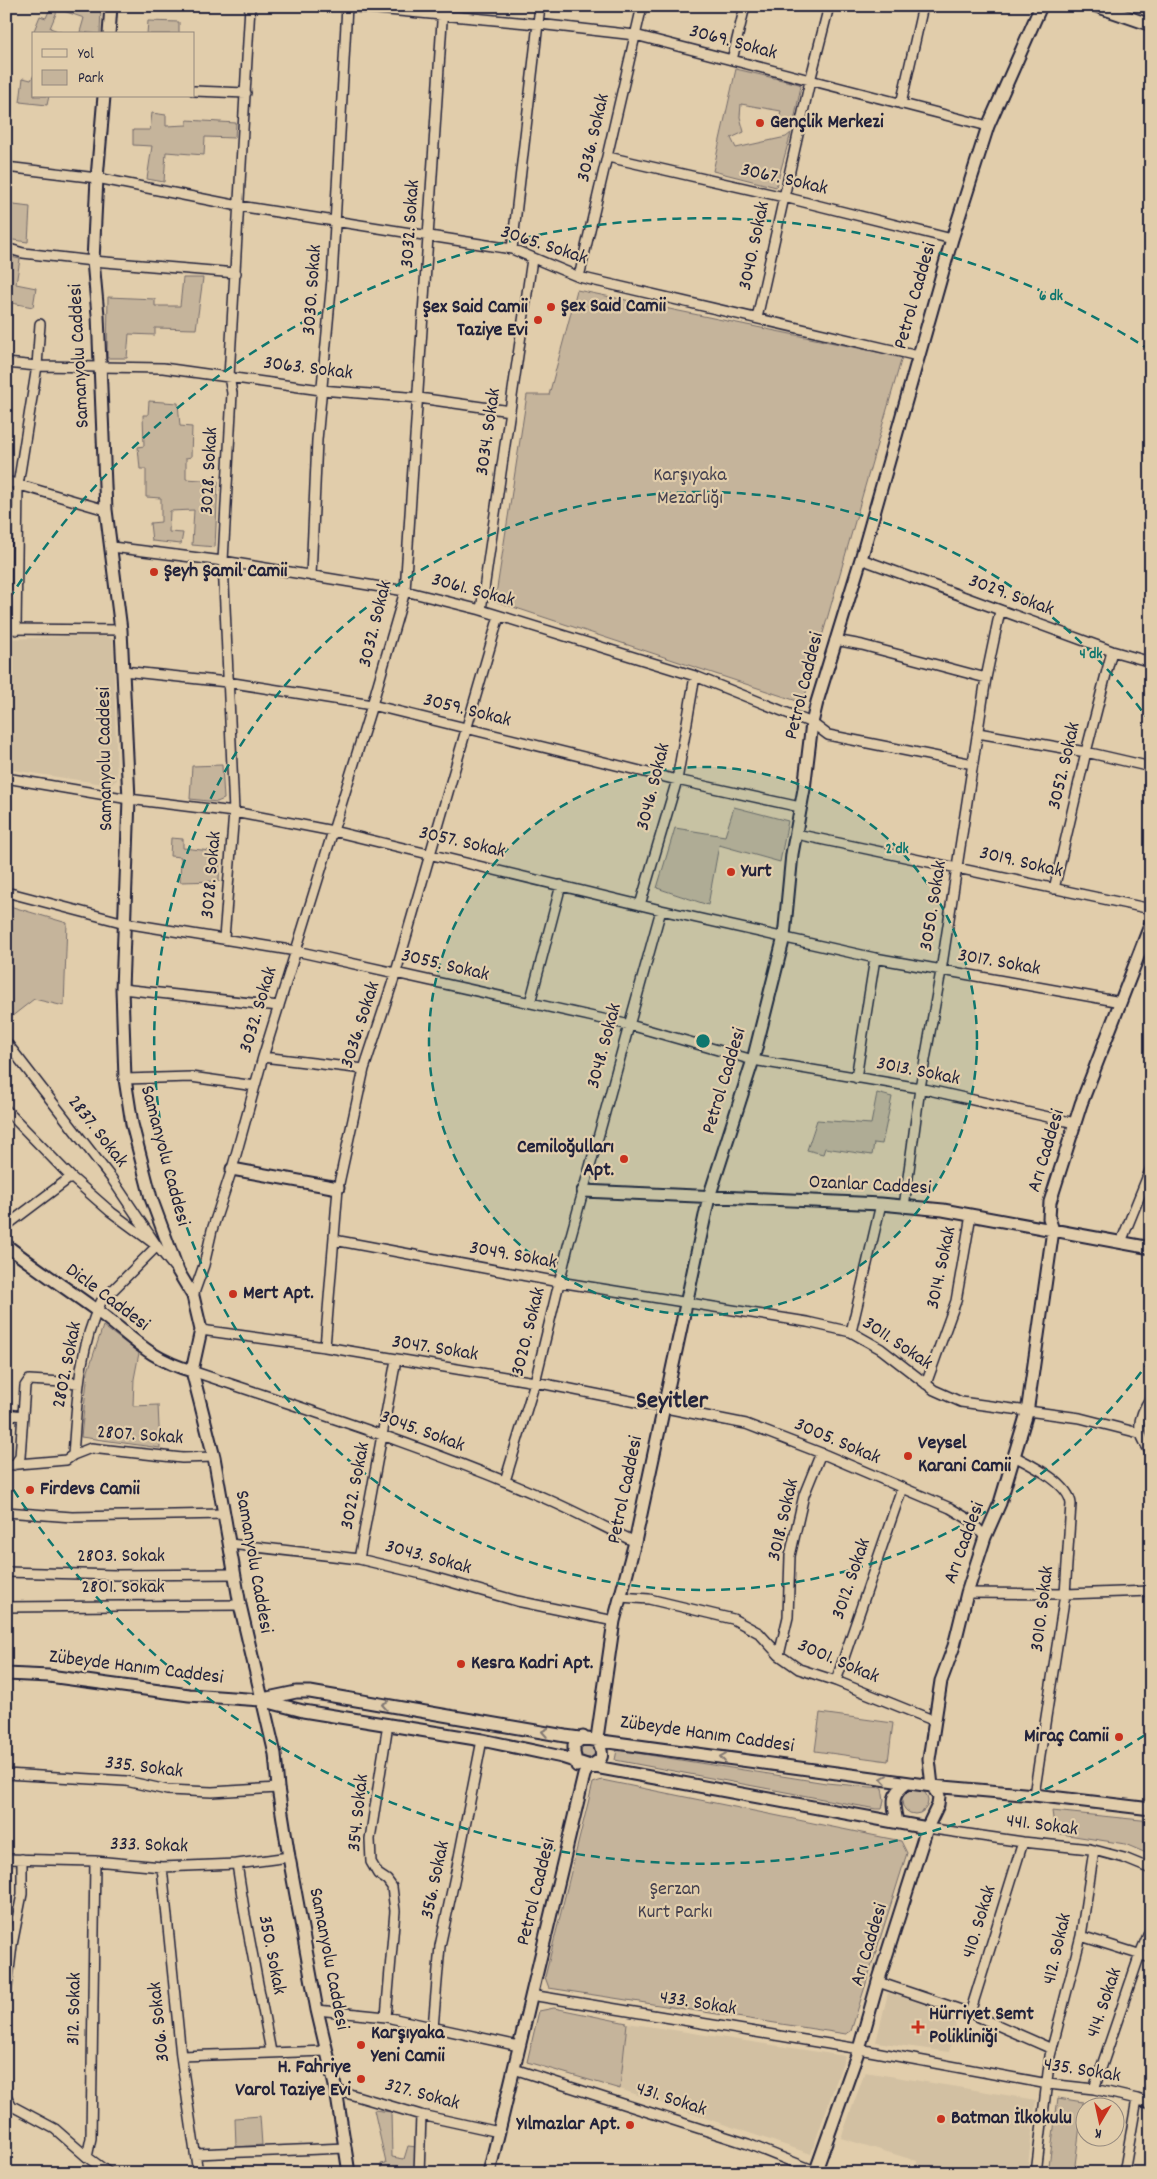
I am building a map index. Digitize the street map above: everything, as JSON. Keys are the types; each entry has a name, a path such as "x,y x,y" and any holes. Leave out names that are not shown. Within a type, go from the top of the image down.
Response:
{"street":[{"path":"109,32 111,6"},
{"name":"3028. Sokak","path":"224,938 234,812 231,705 227,682 223,561 232,393 229,377 250,6"},
{"name":"3069. Sokak","path":"347,6 443,11 635,35 988,126"},
{"name":"3030. Sokak","path":"311,576 321,390 335,222 347,6"},
{"path":"512,249 540,6"},
{"name":"3036. Sokak","path":"579,277 642,6"},
{"path":"732,60 745,6"},
{"name":"3040. Sokak","path":"757,318 810,81 829,6"},
{"path":"902,104 923,6"},
{"name":"Petrol Caddesi","path":"489,2173 586,1769 601,1758 602,1752 597,1738 614,1621 635,1542 685,1302 709,1197 753,1060 784,937 812,723 952,240 988,126 1041,6"},
{"path":"1096,6 1151,25"},
{"name":"3032. Sokak","path":"193,1296 204,1265 212,1230 232,1169 278,1006 372,705 405,591 443,11"},
{"path":"195,91 246,93"},
{"name":"Samanyolu Caddesi","path":"104,98 96,178 93,261 101,367 106,510 121,630 129,799 126,923 122,989 125,1079 132,1124 151,1198 178,1271 193,1296 200,1330 192,1371 214,1457 240,1605 275,1754 278,1788 317,2010 336,2090 349,2173"},
{"name":"3067. Sokak","path":"608,157 784,197 952,240"},
{"name":"3065. Sokak","path":"6,167 96,178 239,206 512,249 532,259 579,277 918,356"},
{"path":"6,248 23,254 236,273"},
{"name":"3034. Sokak","path":"481,610 532,259"},
{"path":"16,630 18,485 37,366 40,324"},
{"name":"3063. Sokak","path":"6,363 37,366 163,368 321,390 419,398 510,411"},
{"path":"6,481 106,510"},
{"name":"3061. Sokak","path":"112,547 223,561 405,591 481,610 695,676 812,723 828,735 973,764"},
{"name":"3029. Sokak","path":"861,559 1112,651 1151,662"},
{"name":"3050. Sokak","path":"904,1207 920,1088 942,970 986,678 1000,611"},
{"name":"3036. Sokak","path":"325,1347 338,1188 364,1069 396,972 499,616"},
{"path":"6,629 121,630"},
{"path":"835,640 862,645 986,678"},
{"name":"3052. Sokak","path":"1054,889 1112,651"},
{"name":"3059. Sokak","path":"123,670 227,682 372,705 677,780 800,807"},
{"name":"3046. Sokak","path":"640,905 677,780 695,676"},
{"path":"978,733 1086,752 1151,767"},
{"name":"3057. Sokak","path":"6,778 129,799 234,812 333,831 661,910 784,937"},
{"name":"3019. Sokak","path":"796,834 1151,909"},
{"path":"530,1003 561,885"},
{"name":"3055. Sokak","path":"6,892 126,923 296,951 396,972 630,1025 753,1060"},
{"name":"3048. Sokak","path":"583,1191 661,910"},
{"name":"Arı Caddesi","path":"817,2172 859,2048 927,1828 938,1805 940,1796 932,1786 929,1759 941,1681 954,1646 967,1593 985,1537 1000,1503 1027,1412 1053,1230 1049,1218 1050,1202 1075,1123 1151,923"},
{"name":"3017. Sokak","path":"784,937 875,958 1121,1002"},
{"path":"856,1078 875,958"},
{"path":"122,989 278,1006"},
{"name":"2837. Sokak","path":"6,1042 112,1179 156,1246"},
{"path":"263,1057 364,1069"},
{"name":"3013. Sokak","path":"753,1060 920,1088 1075,1123"},
{"path":"125,1079 190,1077 255,1086"},
{"path":"6,1110 71,1177 111,1212 156,1246 178,1271"},
{"path":"1121,1242 1151,1168"},
{"path":"232,1169 338,1188"},
{"path":"6,1226 71,1177"},
{"name":"Ozanlar Caddesi","path":"583,1191 881,1204 942,1210 1151,1248"},
{"name":"3020. Sokak","path":"505,1481 536,1382 559,1282 583,1191"},
{"path":"851,1332 881,1204"},
{"name":"3014. Sokak","path":"926,1384 956,1301 971,1215"},
{"name":"3049. Sokak","path":"334,1240 559,1282 685,1302"},
{"name":"Dicle Caddesi","path":"6,1245 64,1289 97,1311 148,1353 174,1366 192,1371"},
{"name":"2802. Sokak","path":"73,1455 79,1383 89,1334 97,1311 101,1302 156,1246"},
{"name":"3011. Sokak","path":"685,1302 807,1322 851,1332 881,1349 946,1397 961,1402 1080,1418 1139,1433"},
{"name":"3047. Sokak","path":"200,1330 325,1347 536,1382 662,1408"},
{"name":"3022. Sokak","path":"359,1559 396,1360"},
{"name":"3045. Sokak","path":"192,1371 383,1436 505,1481 635,1542"},
{"path":"10,1465 20,1457 25,1386 30,1380 79,1383"},
{"path":"1151,1397 1139,1424 1139,1433 1151,1453"},
{"name":"3005. Sokak","path":"662,1408 746,1424 821,1453 960,1513 970,1520 985,1537"},
{"path":"6,1414 23,1416"},
{"name":"2807. Sokak","path":"10,1465 66,1460 90,1448 182,1458 214,1457"},
{"name":"3018. Sokak","path":"778,1655 785,1636 788,1616 790,1556 804,1495 821,1453"},
{"name":"3010. Sokak","path":"1014,1456 1040,1470 1070,1496 1065,1594 1034,1795"},
{"name":"3012. Sokak","path":"836,1681 902,1488"},
{"path":"6,1512 72,1517 225,1514"},
{"name":"3043. Sokak","path":"230,1544 359,1559 426,1575 517,1601 614,1621"},
{"name":"2803. Sokak","path":"6,1572 117,1575 235,1574"},
{"path":"967,1593 1065,1594 1151,1591"},
{"name":"3001. Sokak","path":"620,1597 649,1599 733,1619 759,1633 778,1655 799,1669 836,1681 935,1721"},
{"name":"2801. Sokak","path":"6,1606 240,1605"},
{"name":"Zübeyde Hanım Caddesi","path":"6,1674 49,1676 189,1696 261,1700 303,1711 482,1740 590,1766 927,1828"},
{"name":"Zübeyde Hanım Caddesi","path":"261,1700 296,1692 310,1692 583,1737 907,1783 1034,1795 1151,1809"},
{"name":"354. Sokak","path":"386,2017 395,1911 392,1887 387,1880 378,1874 371,1862 370,1839 388,1724"},
{"path":"582,1785 575,1761 574,1745 583,1737"},
{"name":"356. Sokak","path":"433,2028 440,1946 458,1867 482,1740"},
{"name":"335. Sokak","path":"6,1774 126,1781 167,1790 212,1792 278,1788"},
{"path":"897,1822 895,1792 907,1783"},
{"name":"441. Sokak","path":"927,1828 1094,1850 1124,1858 1151,1869"},
{"name":"410. Sokak","path":"970,2013 1023,1842"},
{"name":"412. Sokak","path":"1036,2173 1052,2049 1081,1936 1094,1850"},
{"name":"333. Sokak","path":"6,1859 95,1861 162,1867 238,1864 290,1857"},
{"path":"6,1996 12,1945 22,1894 22,1859"},
{"name":"312. Sokak","path":"87,2158 91,2138 95,1861"},
{"name":"350. Sokak","path":"238,1864 245,1915 271,2052"},
{"name":"306. Sokak","path":"162,1867 181,2056 198,2173"},
{"name":"414. Sokak","path":"1094,2089 1140,1954 1151,1928"},
{"path":"1081,1936 1151,1958"},
{"path":"878,1982 970,2013 1052,2049"},
{"name":"433. Sokak","path":"531,1994 859,2048"},
{"path":"317,2010 386,2017 519,2046"},
{"name":"435. Sokak","path":"859,2048 1048,2084 1094,2089 1138,2099 1151,2104"},
{"path":"181,2056 327,2051"},
{"name":"431. Sokak","path":"514,2069 748,2144 817,2172"},
{"name":"327. Sokak","path":"336,2090 421,2115 499,2132"},
{"path":"6,2096 12,2106 55,2129 87,2158 109,2173"},
{"path":"1124,2173 1138,2099"},
{"path":"419,2173 421,2115"},
{"path":"196,2154 346,2148"}],"shaded area":[{"path":"103,635 113,639 117,780 110,785 6,769 6,639"},
{"name":"Hürriyet Semt Polikliniği","path":"888,1993 959,2012 949,2052 876,2042"},
{"path":"627,2023 845,2056 811,2154 620,2089"},
{"name":"Batman İlkokulu","path":"865,2072 1036,2100 1027,2173 916,2173 917,2161 841,2138"}],"green space":[{"path":"51,6 101,7 100,32 80,32 84,18 58,9 50,28 61,32 33,32 40,16 46,18"},
{"path":"148,21 179,22 179,32 147,32"},
{"path":"736,69 801,86 794,121 779,120 781,111 741,104 740,117 744,132 731,138 736,148 786,137 791,133 776,187 713,171"},
{"path":"23,78 31,80 32,78 32,98 49,98 47,105 20,102"},
{"path":"152,113 166,115 166,126 187,125 187,120 236,123 235,138 205,137 204,155 166,152 164,182 147,179 152,146 133,145 133,130 150,130"},
{"path":"6,204 30,207 28,242 6,239"},
{"path":"6,256 20,259 16,284 36,288 33,307 6,302"},
{"path":"183,278 203,278 196,329 155,328 155,335 129,334 127,358 107,358 108,297 155,299 155,306 180,306"},
{"name":"Karşıyaka Mezarlığı","path":"577,290 902,357 803,703 495,601 527,395 549,395"},
{"path":"149,401 178,403 180,426 192,427 191,457 186,458 186,479 218,481 215,547 192,545 194,510 170,511 169,532 183,533 181,544 152,541 150,523 161,522 161,498 146,497 146,469 140,469 138,447 144,446 143,415 148,415"},
{"path":"222,765 224,799 217,802 190,799 192,766"},
{"path":"734,807 788,821 780,862 719,845 708,905 657,888 675,828 725,836"},
{"path":"171,838 183,839 183,848 220,852 219,881 180,882 181,857 170,856"},
{"path":"6,905 67,923 64,1006 34,999 6,1021"},
{"path":"877,1093 892,1097 882,1144 874,1143 872,1155 825,1148 823,1154 807,1150 817,1120 871,1124"},
{"path":"103,1326 139,1353 134,1379 133,1406 158,1405 160,1448 81,1437 88,1371"},
{"path":"820,1713 893,1723 888,1761 815,1751"},
{"path":"585,1744 591,1744 595,1751 591,1758 585,1758 581,1754 581,1748"},
{"path":"617,1750 826,1783 882,1788 884,1801 882,1809 876,1809 615,1760"},
{"name":"Şerzan Kurt Parkı","path":"602,1780 901,1841 907,1853 851,2031 846,2034 549,1988 545,1977 593,1783"},
{"path":"915,1788 924,1792 928,1801 924,1810 915,1814 906,1810 902,1801 906,1792"},
{"path":"1052,1811 1151,1821 1151,1855 1125,1844 1055,1833"},
{"path":"554,2008 627,2023 620,2089 527,2062 539,2011"},
{"path":"1058,2098 1074,2101 1074,2146 1077,2146 1074,2173 1048,2173"},
{"path":"374,2110 391,2112 392,2157 404,2159 408,2146 417,2147 415,2173 382,2173 381,2164 386,2163"},
{"path":"260,2116 262,2145 236,2147 235,2118"}],"place":[{"name":"Gençlik Merkezi","path":"760,123"},
{"name":"Şex Said Camii","path":"551,307"},
{"name":"Şex Said Camii Taziye Evi","path":"538,320"},
{"name":"Şeyh Şamil Camii","path":"154,572"},
{"name":"Yurt","path":"731,872"},
{"name":"Cemiloğulları Apt.","path":"624,1159"},
{"name":"Mert Apt.","path":"233,1294"},
{"name":"Veysel Karani Camii","path":"908,1456"},
{"name":"Firdevs Camii","path":"30,1490"},
{"name":"Kesra Kadri Apt.","path":"461,1664"},
{"name":"Miraç Camii","path":"1119,1737"},
{"name":"Hürriyet Semt Polikliniği","path":"918,2027"},
{"name":"Karşıyaka Yeni Camii","path":"361,2045"},
{"name":"H. Fahriye Varol Taziye Evi","path":"361,2079"},
{"name":"Batman İlkokulu","path":"941,2119"},
{"name":"Yılmazlar Apt.","path":"630,2125"}],"district":[{"name":"Seyitler","path":"672,1402"}]}
